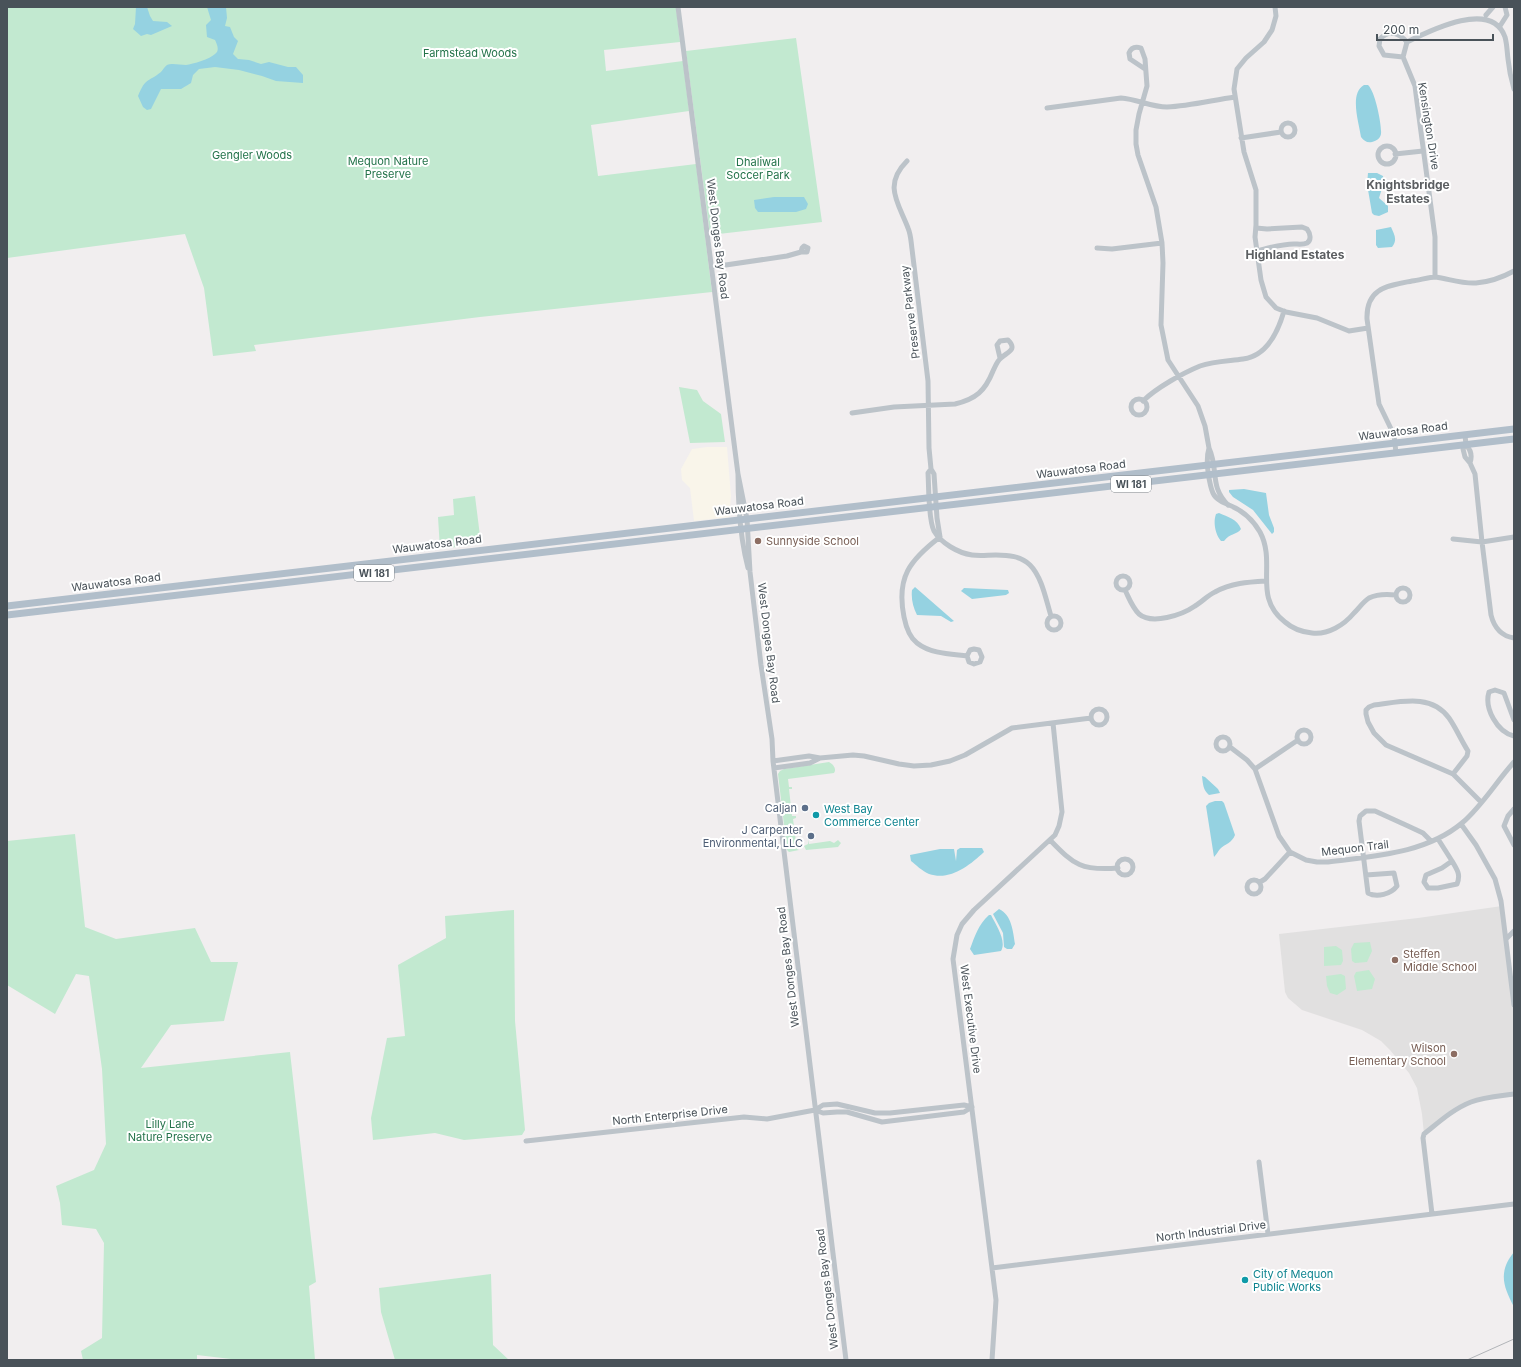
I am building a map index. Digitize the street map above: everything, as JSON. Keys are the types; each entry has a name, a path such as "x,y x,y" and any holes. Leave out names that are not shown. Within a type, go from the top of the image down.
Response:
{"main road":[{"name":"Wauwatosa Road","path":"7,615 698,535 784,514 1465,435 1514,428"},
{"name":"Wauwatosa Road","path":"7,606 744,524 934,507 1514,439"}],"street":[{"name":"West Donges Bay Road","path":"678,7 738,474 744,524 745,557 750,572 761,665 772,739 773,761 846,1360"},
{"path":"1274,7 1276,16 1272,30 1264,42 1246,58 1237,69 1234,89 1244,152 1256,190 1255,237 1261,280 1266,296 1276,308 1317,318 1349,331 1368,328"},
{"path":"1486,15 1493,7"},
{"path":"1500,26 1507,14 1505,7"},
{"path":"1407,42 1402,36 1396,33 1389,33 1380,39 1379,46 1384,55 1403,57 1407,42 1442,24 1468,15 1486,15 1495,20 1500,26 1506,40 1514,89"},
{"name":"Kensington Drive","path":"1403,57 1415,86 1435,237 1435,277"},
{"path":"1145,69 1147,86 1139,114 1136,130 1136,144 1138,155 1156,207 1162,243 1163,263 1161,325 1168,360 1198,406 1205,426 1209,448 1213,455 1210,464 1211,488 1215,496 1221,502 1241,511 1249,517 1260,532 1266,553 1268,600 1277,616 1299,631 1314,633 1334,629 1350,618 1364,602 1370,598 1379,595 1396,595"},
{"path":"1046,108 1121,98 1156,106 1168,107 1236,97"},
{"path":"1242,138 1281,132"},
{"path":"1395,154 1423,151"},
{"name":"Preserve Parkway","path":"907,160 899,169 894,183 895,196 909,230 912,249 928,381 929,448 931,469 934,474 933,527 940,537"},
{"path":"1256,228 1267,229 1302,227 1307,229 1310,234 1309,240 1306,243 1286,244 1256,251"},
{"path":"1098,248 1112,249 1162,243"},
{"path":"712,266 787,256 801,252"},
{"path":"1396,453 1394,434 1379,404 1368,328 1367,311 1369,302 1381,289 1389,285 1435,277 1475,283 1493,280 1514,271"},
{"path":"1143,401 1151,393 1200,366 1252,357 1263,350 1270,342 1280,324 1284,311"},
{"path":"852,413 894,407 955,404 964,402 976,396 984,389 1000,358"},
{"path":"1465,435 1466,445 1463,449 1465,457 1470,463 1475,474 1482,542 1493,623 1498,631 1514,638"},
{"path":"967,656 932,651 925,648 916,643 909,634 905,624 901,597 905,576 910,565 918,555 940,537 951,547 963,553 972,555 1007,555 1025,561 1030,565 1039,579 1051,616"},
{"path":"1453,539 1482,542 1514,537"},
{"path":"1125,590 1132,604 1140,615 1160,618 1183,613 1214,592 1227,586 1239,583 1266,581"},
{"path":"1514,720 1504,693 1496,690 1489,692 1487,698 1491,714 1503,730 1509,735 1514,736"},
{"path":"1453,774 1467,756 1468,751 1449,718 1443,712 1430,703 1415,700 1374,705 1366,710 1368,722 1374,733 1386,745 1453,774 1481,802"},
{"path":"773,761 809,756 820,758 853,755 914,766 937,764 965,755 1012,728 1091,718"},
{"name":"West Executive Drive","path":"992,1360 996,1300 953,959 957,935 962,924 974,910 1055,835 1060,826 1062,812 1053,723"},
{"path":"1255,769 1298,740"},
{"path":"1230,747 1247,760 1255,769 1279,836 1290,852 1265,879 1260,882"},
{"path":"774,768 810,763 820,758"},
{"name":"Mequon Trail","path":"1290,852 1306,860 1317,862 1404,852 1438,839 1461,824 1474,812 1514,762"},
{"path":"1514,809 1508,816 1504,826 1514,844"},
{"path":"1366,875 1394,874 1396,877 1397,886 1391,892 1372,895 1368,893 1359,821 1360,816 1366,811 1375,811 1395,820 1423,833 1431,841"},
{"path":"1461,824 1476,845 1495,879 1501,901 1513,985 1514,1004"},
{"path":"1438,839 1452,861 1459,873 1460,878 1457,884 1438,888 1428,888 1424,882 1426,875 1442,868 1452,861"},
{"path":"1050,840 1070,860 1078,864 1088,868 1118,868"},
{"path":"1506,939 1514,931"},
{"path":"1432,1214 1423,1138 1424,1134 1460,1107 1470,1102 1484,1098 1514,1094"},
{"name":"North Enterprise Drive","path":"526,1141 744,1117 767,1119 815,1110 823,1105 837,1104 875,1113 964,1105 972,1107"},
{"name":"North Enterprise Drive","path":"815,1110 823,1113 847,1112 882,1122 964,1112 972,1107"},
{"path":"1259,1162 1268,1234"},
{"name":"North Industrial Drive","path":"992,1268 1514,1204"}],"shaded area":[{"path":"727,447 731,496 729,517 694,521 690,488 682,480 681,469 692,449"},
{"path":"1502,906 1514,1005 1514,1094 1470,1102 1424,1134 1417,1088 1409,1073 1381,1041 1362,1030 1302,1010 1288,998 1285,992 1279,934 1418,918"}],"green space":[{"name":"Mequon Nature Preserve","path":"7,7 676,7 680,42 604,50 606,71 683,61 689,111 591,125 598,176 696,164 712,292 480,317 254,345 256,351 213,356 204,288 185,234 7,258"},
{"name":"Dhaliwal Soccer Park","path":"796,38 822,222 710,235 686,51"},
{"path":"679,387 697,390 703,401 721,414 725,442 690,443"},
{"path":"475,496 481,544 440,549 438,517 454,515 453,499"},
{"path":"829,762 834,767 834,773 788,779 789,787 792,787 792,789 789,789 792,816 796,816 796,818 793,819 797,849 799,850 789,852 787,850 778,774 784,769"},
{"name":"Lilly Lane Nature Preserve","path":"75,834 85,927 116,939 195,928 211,962 238,962 224,1021 171,1025 141,1068 290,1052 316,1282 309,1286 315,1360 232,1360 197,1355 197,1360 83,1360 81,1351 102,1338 104,1243 96,1229 62,1225 60,1203 56,1186 94,1170 106,1144 102,1069 89,976 76,974 55,1014 7,985 7,841"},
{"path":"809,840 809,844 830,841 834,843 838,840 841,843 838,847 806,850 804,846 808,844"},
{"path":"514,910 515,1021 525,1130 522,1135 464,1140 435,1133 373,1140 371,1118 387,1038 405,1036 398,965 446,938 445,916"},
{"path":"1370,942 1372,951 1367,962 1355,963 1352,961 1351,949 1354,943"},
{"path":"1336,946 1342,950 1343,961 1341,965 1324,966 1324,947"},
{"path":"1369,970 1375,979 1372,989 1357,991 1354,976 1356,972"},
{"path":"1341,974 1345,976 1346,989 1337,995 1330,993 1327,986 1326,976"},
{"path":"491,1274 493,1345 509,1360 395,1360 381,1312 379,1288"}],"water":[{"path":"136,7 147,7 153,21 167,22 172,26 151,35 147,34 141,36 133,29 135,24"},
{"path":"207,7 226,7 227,18 225,26 230,27 234,37 238,41 233,54 238,59 249,60 261,64 269,62 288,67 296,67 303,75 303,83 276,81 239,70 215,67 199,69 193,75 191,83 181,89 161,89 151,109 147,110 143,107 138,96 143,86 147,81 161,72 167,65 193,64 209,58 217,53 218,47 215,40 207,37 206,25 211,20"},
{"path":"1364,85 1368,85 1371,88 1378,108 1381,134 1380,137 1373,142 1363,140 1361,137 1357,117 1357,95 1359,89"},
{"path":"1368,173 1377,173 1383,176 1384,182 1379,198 1388,206 1388,212 1379,216 1372,213 1367,184"},
{"path":"774,197 804,197 808,204 806,209 796,212 758,212 755,208 754,200"},
{"path":"1391,227 1395,237 1394,244 1392,247 1378,248 1376,245 1376,230"},
{"path":"1244,489 1266,493 1269,515 1274,528 1274,532 1272,534 1253,510 1233,497 1229,492 1229,490"},
{"path":"1219,513 1235,521 1241,529 1224,541 1221,541 1215,528 1215,517 1216,514"},
{"path":"915,587 954,621 951,622 941,616 917,615 913,606 912,597 912,590"},
{"path":"964,588 1008,590 1009,593 1006,595 972,599 961,591"},
{"path":"1202,776 1218,789 1220,793 1209,795 1204,789"},
{"path":"1215,801 1222,801 1224,803 1235,835 1232,840 1220,849 1214,857 1206,806"},
{"path":"960,848 982,848 984,852 959,871 952,874 937,876 922,870 911,861 910,855 940,849 954,849 956,861 957,850"},
{"path":"999,909 1007,915 1011,924 1015,944 1012,949 1007,949 1004,947 1003,933 993,914"},
{"path":"989,915 991,915 1002,938 1003,943 1001,951 974,955 970,949 975,935 979,927"},
{"path":"1514,1252 1514,1307 1505,1286 1504,1273 1509,1259"}],"railway":[{"path":"1467,1360 1514,1339"}],"place":[{"name":"Sunnyside School","path":"758,541"},
{"name":"Caljan","path":"805,808"},
{"name":"West Bay Commerce Center","path":"816,815"},
{"name":"J Carpenter Environmental, LLC","path":"811,836"},
{"name":"Steffen Middle School","path":"1395,960"},
{"name":"Wilson Elementary School","path":"1454,1054"},
{"name":"City of Mequon Public Works","path":"1245,1280"}],"district":[{"name":"Knightsbridge Estates","path":"1408,191"},
{"name":"Highland Estates","path":"1295,254"}],"park label":[{"name":"Farmstead Woods","path":"470,53"},
{"name":"Gengler Woods","path":"252,155"}]}
